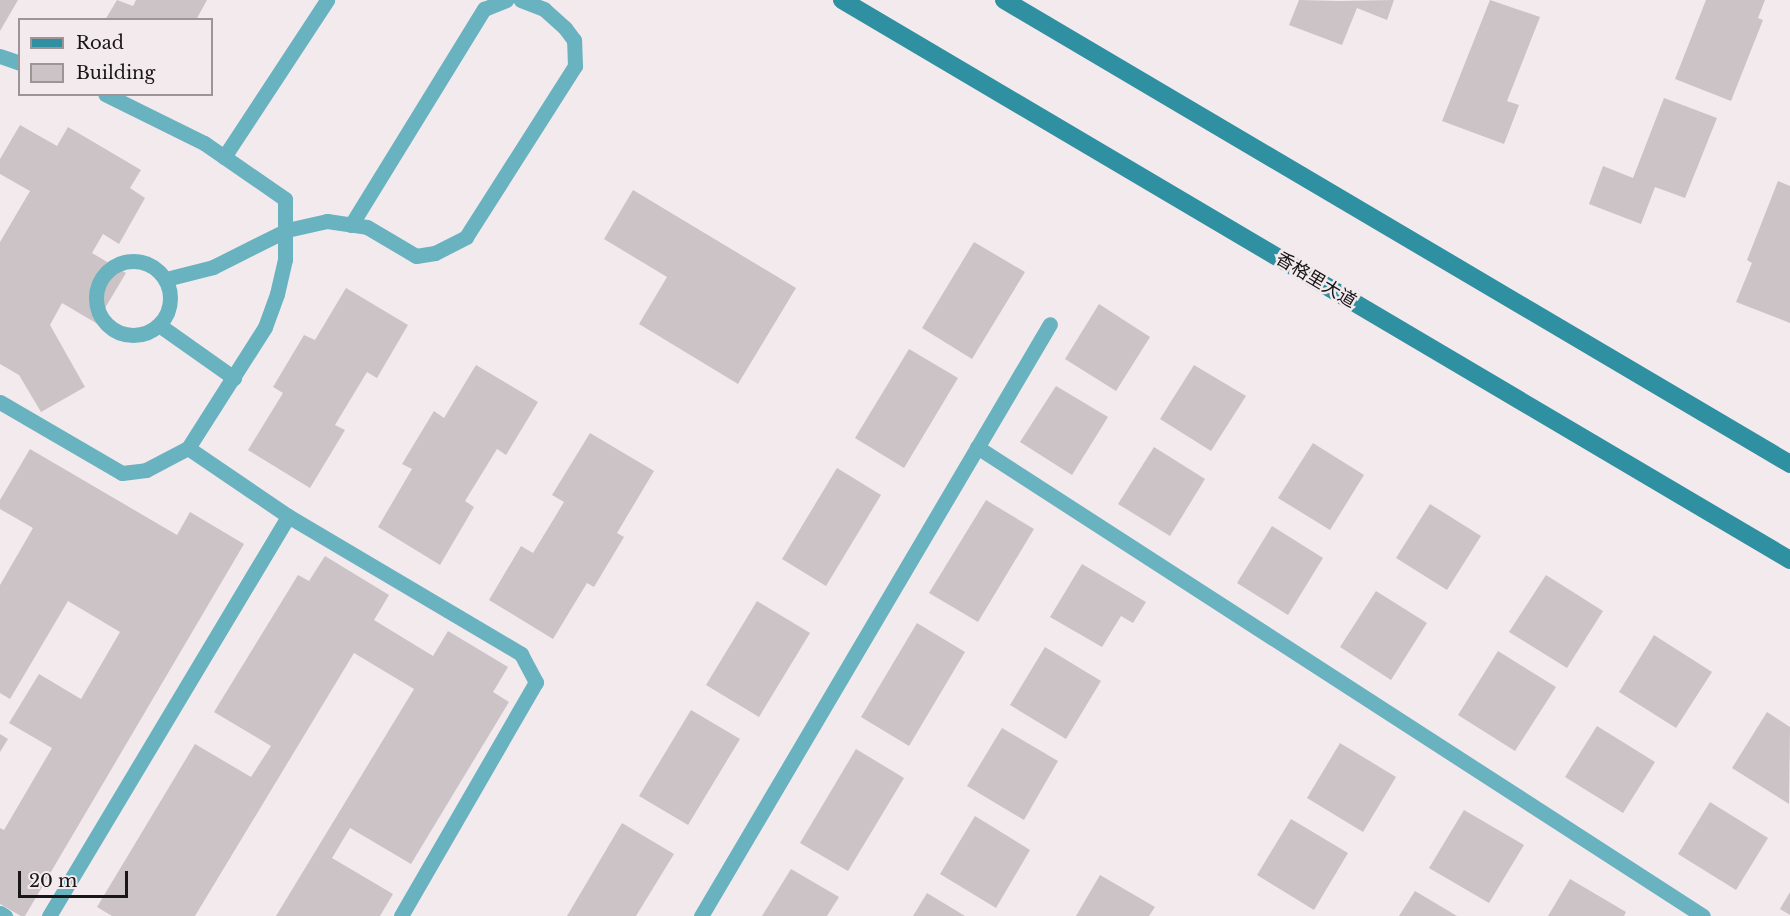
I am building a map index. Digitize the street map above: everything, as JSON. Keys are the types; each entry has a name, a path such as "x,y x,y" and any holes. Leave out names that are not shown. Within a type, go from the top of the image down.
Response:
{"main road":[{"name":"香格里大道","path":"842,0 1790,560"},
{"path":"1004,0 1790,465"}],"lane":[{"path":"301,34 317,0"},
{"path":"224,157 301,34 327,0"},
{"path":"351,225 484,9 506,0"},
{"path":"166,279 213,267 287,230 327,221 368,227 416,256 452,246 477,225 575,66 574,40 565,28 544,9 521,0"},
{"path":"0,56 18,62"},
{"path":"0,402 122,473 146,470 188,448 265,327 277,294 287,230 285,199 184,133 109,96"},
{"path":"129,260 147,262 166,279 171,295 168,312 159,325 144,334 128,335 113,330 99,312 96,289 103,275 129,260"},
{"path":"701,916 1050,324"},
{"path":"159,325 234,378"},
{"path":"977,447 1694,914"},
{"path":"188,448 288,516 521,654 536,682 401,916"},
{"path":"49,916 288,516"},
{"path":"0,913 5,916"}],"building":[{"path":"0,0 18,0 0,31"},
{"path":"117,0 133,6 136,0 207,0 197,18 106,18"},
{"path":"1299,0 1394,0 1387,20 1357,8 1342,45 1289,25"},
{"path":"1490,0 1540,17 1507,101 1519,105 1504,144 1442,121"},
{"path":"1706,0 1765,0 1758,18 1763,20 1731,101 1675,79"},
{"path":"1664,98 1717,118 1685,198 1655,187 1641,224 1589,204 1603,166 1633,178"},
{"path":"20,125 57,146 68,127 141,170 130,188 145,198 119,244 103,234 92,253 126,273 96,323 62,303 50,325 85,387 41,412 19,375 0,364 0,242 30,191 0,174 0,159"},
{"path":"1778,181 1790,186 1790,323 1736,302 1752,263 1747,260"},
{"path":"633,190 796,288 738,384 639,324 667,277 604,239"},
{"path":"974,242 1025,272 972,359 922,328"},
{"path":"346,288 408,325 377,378 367,372 335,425 345,430 310,488 248,450 283,393 273,387 304,335 315,340"},
{"path":"1099,304 1150,337 1116,391 1065,359"},
{"path":"909,349 958,378 904,468 855,438"},
{"path":"476,365 538,402 506,455 497,449 465,501 474,507 440,565 378,527 412,469 402,464 434,411 444,418"},
{"path":"1194,365 1246,396 1211,451 1160,419"},
{"path":"1056,386 1108,417 1072,475 1020,442"},
{"path":"590,433 654,471 617,533 624,537 594,587 587,583 553,639 489,600 521,546 533,553 564,502 552,495"},
{"path":"1313,443 1364,475 1330,530 1278,498"},
{"path":"1154,447 1205,479 1170,536 1118,504"},
{"path":"30,449 177,535 190,512 244,544 25,916 21,916 0,904 0,828 4,830 52,748 9,723 39,674 81,699 120,632 68,601 10,699 0,693 0,585 33,528 0,509 0,500"},
{"path":"837,468 881,495 826,586 782,559"},
{"path":"986,500 1034,529 978,622 929,593"},
{"path":"1430,504 1481,536 1447,590 1396,558"},
{"path":"1272,526 1323,558 1288,615 1237,583"},
{"path":"325,556 389,595 374,620 433,656 448,631 508,667 493,692 509,702 411,864 350,828 332,858 393,894 380,916 276,916 414,689 354,653 195,916 112,916 97,907 195,744 251,777 271,746 214,712 298,575 309,581"},
{"path":"1082,564 1146,602 1133,623 1121,616 1102,647 1050,617"},
{"path":"1546,575 1603,611 1567,668 1509,632"},
{"path":"1376,591 1427,623 1391,680 1340,647"},
{"path":"757,601 810,633 759,717 706,685"},
{"path":"917,623 965,652 909,746 861,717"},
{"path":"1654,635 1712,672 1676,728 1619,692"},
{"path":"1045,647 1101,681 1066,739 1010,705"},
{"path":"1498,651 1556,687 1515,751 1458,715"},
{"path":"691,710 740,739 688,825 639,796"},
{"path":"1767,712 1790,727 1789,804 1732,768"},
{"path":"1597,726 1655,762 1623,813 1565,777"},
{"path":"1002,728 1058,761 1024,820 967,786"},
{"path":"0,734 8,739 0,752"},
{"path":"1340,743 1396,777 1363,832 1307,798"},
{"path":"856,749 904,778 848,871 800,843"},
{"path":"1710,802 1768,838 1736,890 1678,854"},
{"path":"1464,810 1524,845 1489,903 1429,868"},
{"path":"975,816 1030,850 996,908 940,874"},
{"path":"1291,819 1348,853 1314,910 1257,875"},
{"path":"622,823 674,854 636,916 567,916"},
{"path":"791,869 839,897 827,916 762,916"},
{"path":"1100,875 1155,907 1149,916 1076,916"},
{"path":"1570,879 1626,912 1624,916 1548,916"},
{"path":"1415,891 1457,916 1399,916"},
{"path":"1790,892 1790,915 1780,909"},
{"path":"927,893 965,916 913,916"}]}
